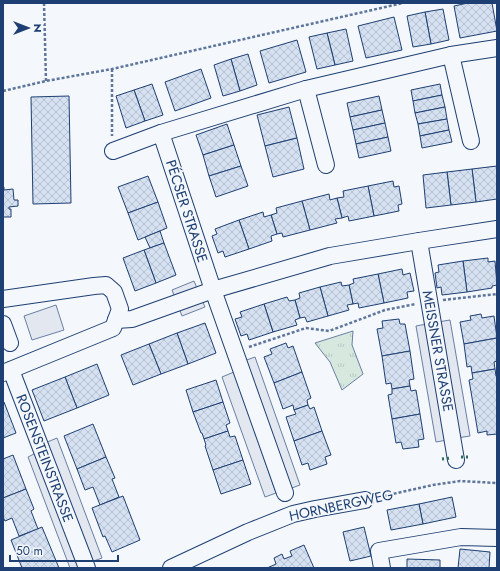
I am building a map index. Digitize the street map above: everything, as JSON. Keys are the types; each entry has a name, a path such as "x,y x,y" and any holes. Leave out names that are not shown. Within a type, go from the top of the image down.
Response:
{"street":[{"path":"112,151 162,133 306,89 451,55 497,48"},
{"path":"451,55 471,141"},
{"path":"306,89 326,165"},
{"name":"PÉCSER STRASSE","path":"162,133 213,290"},
{"path":"3,299 106,285 114,292 120,309 116,320 132,319 213,290 330,256 497,229"},
{"name":"MEISSNER STRASSE","path":"419,241 456,460"},
{"path":"213,290 285,493"},
{"name":"ROSENSTEINSTRASSE","path":"87,568 7,372 112,328 116,320"},
{"path":"3,324 10,343"},
{"name":"HORNBERGWEG","path":"171,568 248,532 293,514 364,500"},
{"path":"382,568 380,551 461,537 497,538"}],"path":[{"path":"44,3 46,81"},
{"path":"3,91 403,3"},
{"path":"112,68 112,151"},
{"path":"235,352 306,328 329,331 385,310 429,302 497,294"},
{"name":"HORNBERGWEG","path":"364,500 433,484 460,481 497,483"}],"green space":[{"path":"353,331 352,345 363,374 342,390 330,362 315,343"}],"shaded area":[{"path":"194,281 205,307 182,316 172,290"},
{"path":"56,305 64,330 32,340 24,316"},
{"path":"450,320 470,436 457,438 438,322"},
{"path":"427,324 447,440 436,442 416,326"},
{"path":"255,357 300,485 289,489 244,361"},
{"path":"234,372 276,493 265,497 222,377"},
{"path":"57,438 102,558 91,562 45,443"},
{"path":"36,453 80,568 70,568 28,457"}],"building":[{"path":"468,3 492,3 497,31 460,38 454,6"},
{"path":"443,9 449,40 431,44 425,12"},
{"path":"425,12 431,44 413,47 407,16"},
{"path":"394,17 402,50 366,58 358,26"},
{"path":"346,29 353,61 335,65 327,33"},
{"path":"327,33 335,65 317,69 309,37"},
{"path":"297,40 306,72 269,83 260,51"},
{"path":"248,54 257,85 240,91 231,59"},
{"path":"231,59 240,91 223,96 214,65"},
{"path":"201,69 211,98 175,111 165,82"},
{"path":"152,84 163,115 145,121 134,90"},
{"path":"440,84 442,95 413,101 411,90"},
{"path":"134,90 145,121 126,128 116,96"},
{"path":"442,95 445,107 415,113 413,101"},
{"path":"69,96 71,203 33,204 31,97"},
{"path":"379,96 382,110 350,117 347,103"},
{"path":"289,107 297,138 265,146 257,115"},
{"path":"445,107 447,119 418,124 415,113"},
{"path":"382,110 385,123 353,130 350,117"},
{"path":"447,119 449,130 420,136 418,124"},
{"path":"385,123 388,137 356,144 353,130"},
{"path":"227,124 234,145 203,155 196,135"},
{"path":"449,130 452,142 422,148 420,136"},
{"path":"388,137 391,151 359,158 356,144"},
{"path":"297,138 304,169 273,177 265,146"},
{"path":"234,145 241,166 209,176 203,155"},
{"path":"241,166 248,186 216,197 209,176"},
{"path":"497,166 497,199 476,202 472,169"},
{"path":"472,169 476,202 451,205 447,172"},
{"path":"447,172 451,205 426,208 423,175"},
{"path":"148,176 158,202 128,213 118,187"},
{"path":"393,181 394,187 399,186 402,204 398,205 399,211 374,216 368,186"},
{"path":"368,186 374,216 349,221 348,216 342,218 337,198 344,197 343,191"},
{"path":"3,187 4,190 13,189 14,200 18,200 18,206 9,207 9,209 11,209 11,217 3,217"},
{"path":"329,194 330,200 337,198 342,218 335,219 337,223 310,230 302,201"},
{"path":"302,201 310,230 283,237 282,233 277,234 271,215 277,213 276,208"},
{"path":"158,202 167,228 138,240 128,213"},
{"path":"263,212 264,217 271,215 277,234 271,236 272,241 249,249 239,220"},
{"path":"239,220 249,249 225,257 223,251 218,253 212,236 217,234 215,229"},
{"path":"160,231 164,243 150,248 145,237"},
{"path":"164,243 176,275 156,283 144,250"},
{"path":"144,250 156,283 135,291 123,258"},
{"path":"488,258 488,262 495,261 497,285 492,286 492,288 467,292 463,261"},
{"path":"463,261 467,292 442,295 441,287 437,288 435,273 439,272 438,265"},
{"path":"402,269 403,275 410,273 414,291 407,292 408,298 384,303 378,274"},
{"path":"378,274 384,303 359,308 358,303 353,304 349,285 354,283 353,279"},
{"path":"341,282 342,286 349,285 353,304 347,305 349,310 328,316 320,287"},
{"path":"320,287 328,316 307,322 305,317 300,318 295,300 300,298 299,293"},
{"path":"287,297 289,301 295,300 300,318 295,320 297,325 273,332 264,304"},
{"path":"264,304 273,332 249,340 247,334 241,336 235,319 242,317 240,312"},
{"path":"481,314 482,318 494,316 497,338 464,344 460,322 471,320 470,316"},
{"path":"399,319 400,324 405,324 410,351 382,356 377,329 383,328 382,321"},
{"path":"205,323 216,353 188,364 177,333"},
{"path":"177,333 188,364 161,374 149,344"},
{"path":"497,338 497,361 494,362 495,369 472,373 471,366 467,367 464,344"},
{"path":"286,343 288,348 293,346 302,372 274,383 264,357 272,354 270,349"},
{"path":"149,344 161,374 133,385 121,355"},
{"path":"410,351 414,379 409,380 410,386 392,389 391,383 386,384 382,356"},
{"path":"97,364 109,395 77,408 65,377"},
{"path":"495,369 496,376 497,375 497,434 487,435 487,431 478,433 469,380 473,379 472,373"},
{"path":"302,372 311,398 307,400 308,405 294,410 293,405 283,409 274,383"},
{"path":"65,377 77,408 44,421 32,390"},
{"path":"216,380 223,402 193,412 186,390"},
{"path":"410,386 411,391 416,390 420,414 392,419 388,395 392,394 392,389"},
{"path":"3,402 16,433 3,438"},
{"path":"223,402 230,423 226,425 228,431 204,439 193,412"},
{"path":"308,405 310,409 314,407 322,431 294,441 286,417 296,414 294,410"},
{"path":"420,414 424,439 418,440 419,447 403,449 401,442 396,443 392,419"},
{"path":"93,424 106,457 77,469 64,436"},
{"path":"228,431 230,437 235,436 243,460 213,470 204,439"},
{"path":"322,431 331,455 325,457 327,464 310,470 308,463 302,465 294,441"},
{"path":"13,455 26,489 3,498 3,459"},
{"path":"106,457 115,478 112,479 119,497 100,505 93,487 85,490 77,469"},
{"path":"243,460 251,484 221,494 213,470"},
{"path":"26,489 34,509 31,511 38,529 19,536 12,518 5,521 3,517 3,498"},
{"path":"123,496 140,540 112,552 105,536 103,537 92,508"},
{"path":"452,497 456,517 423,524 419,504"},
{"path":"419,504 423,524 391,530 387,510"},
{"path":"42,527 59,568 22,568 11,540"},
{"path":"364,527 371,556 350,561 343,532"},
{"path":"304,545 314,568 267,568 276,564 274,558 282,554 284,559 292,556 290,551"},
{"path":"460,549 490,552 489,568 458,568"},
{"path":"407,559 440,560 440,568 407,568"}],"hedge":[{"path":"461,457 471,457"},
{"path":"442,459 451,458"}]}
